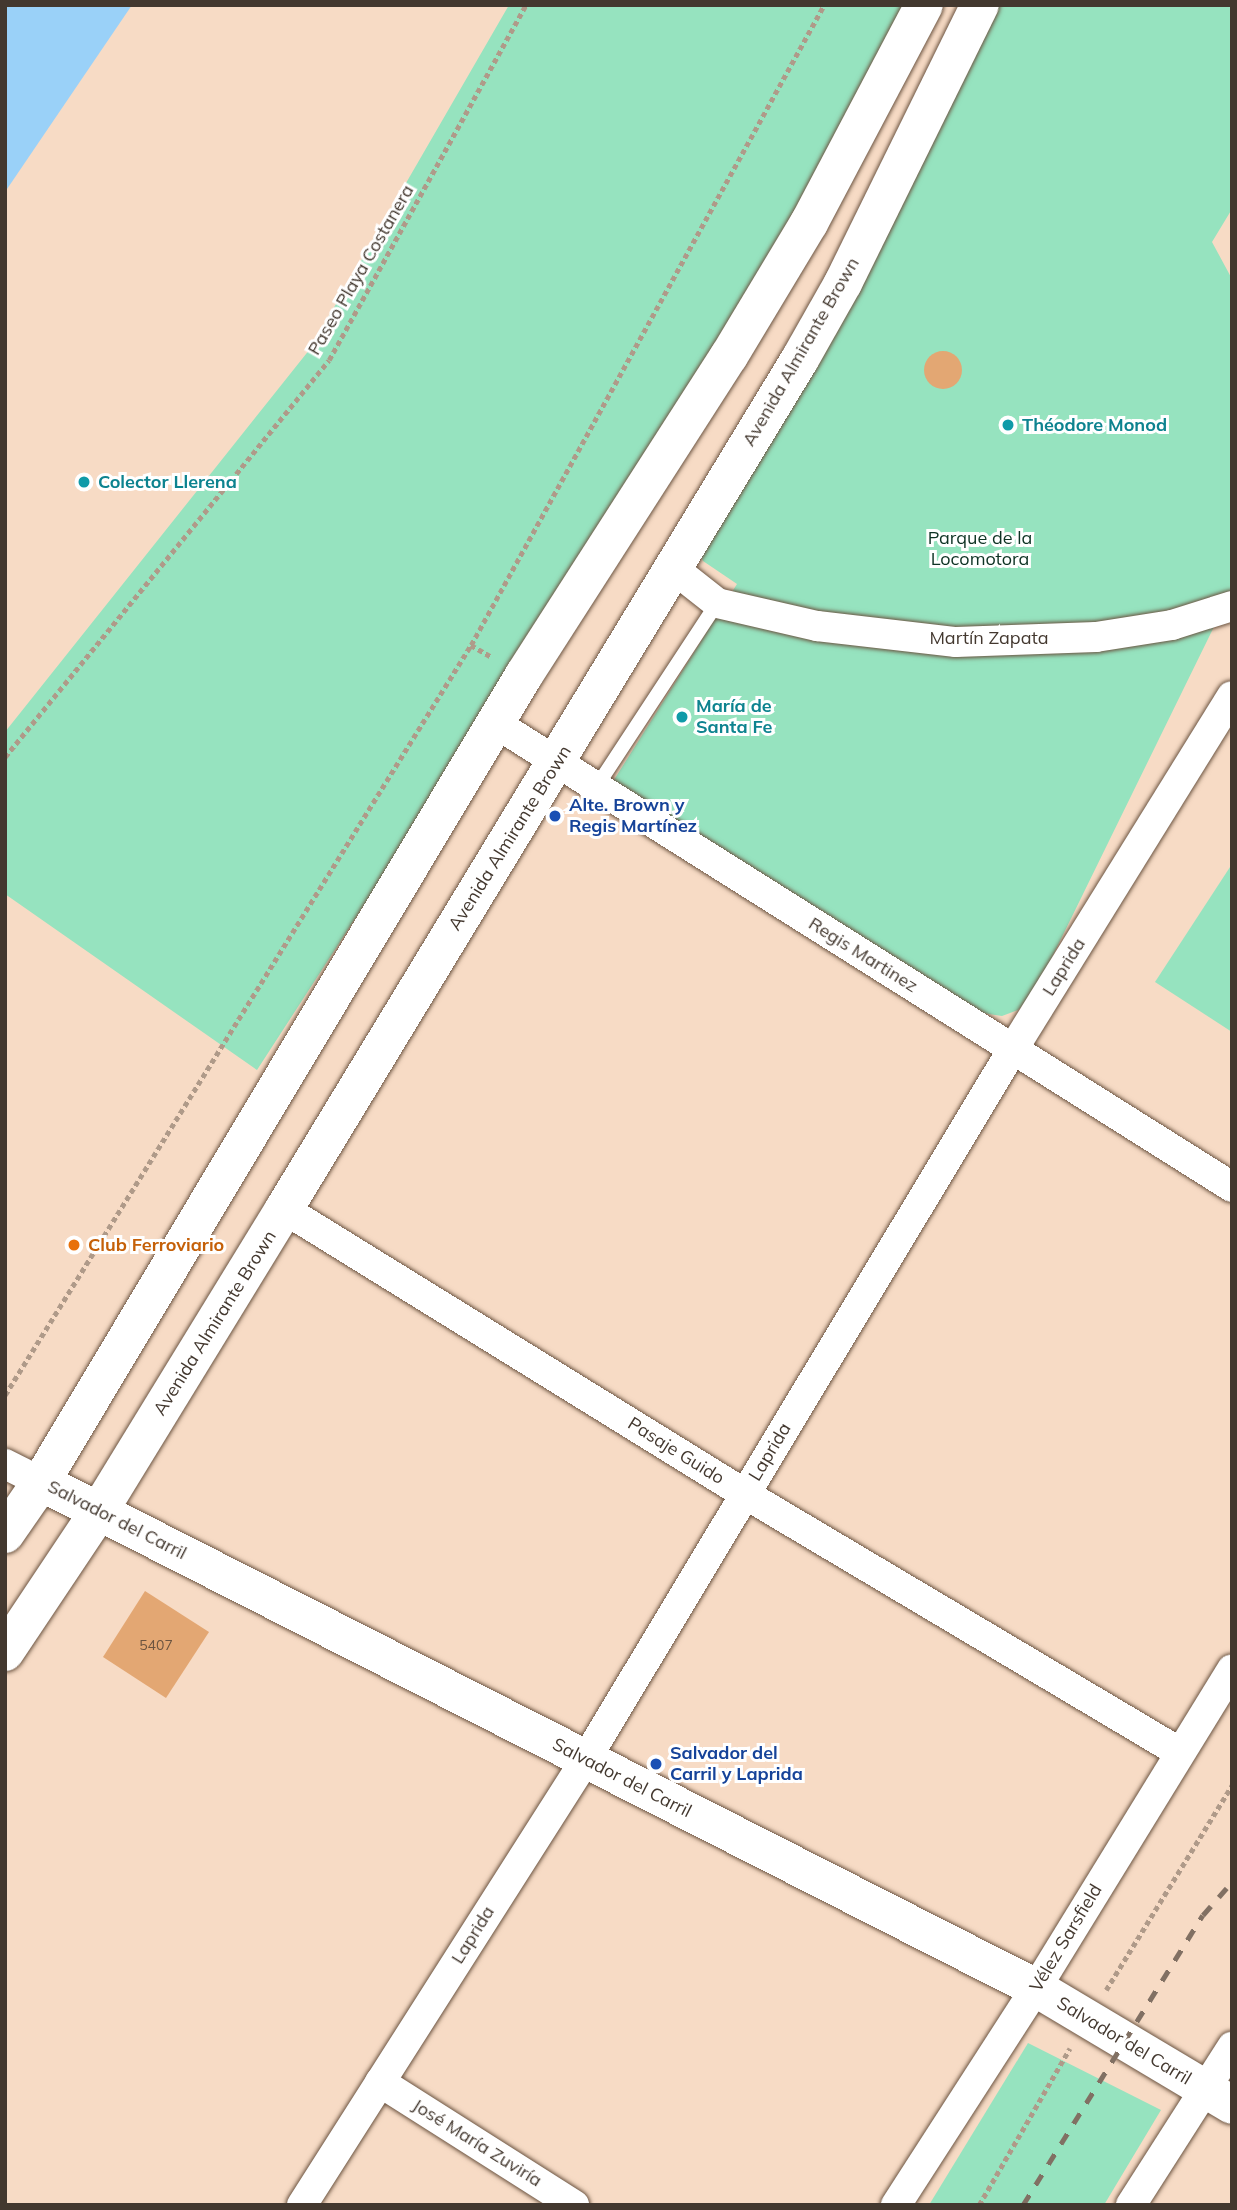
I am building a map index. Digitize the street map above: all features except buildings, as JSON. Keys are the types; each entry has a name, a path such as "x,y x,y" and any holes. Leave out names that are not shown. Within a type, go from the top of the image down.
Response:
{"main road":[{"path":"5,1534 41,1482 495,723 729,356 809,223 924,5"},
{"name":"Avenida Almirante Brown","path":"5,1652 99,1511 557,762 844,283 980,5"},
{"name":"Salvador del Carril","path":"41,1482 1036,1988 1218,2097"}],"street":[{"name":"Martín Zapata","path":"674,569 717,603 817,626 956,642 1096,637 1172,625 1232,606"},
{"name":"Laprida","path":"302,2205 586,1759 1013,1049 1232,696"},
{"name":"Regis Martinez","path":"495,723 1232,1187"},
{"name":"Pasaje Guido","path":"284,1209 745,1494 1180,1752"},
{"name":"Salvador del Carril","path":"5,1464 41,1482"},
{"name":"Vélez Sarsfield","path":"897,2205 1036,1988 1232,1669"},
{"path":"1131,2205 1218,2097 1232,2047"},
{"name":"José María Zuviría","path":"380,2082 574,2205"}],"lane":[{"path":"597,786 717,603"}],"path":[{"name":"Paseo Playa Costanera","path":"5,757 329,360 526,5"},
{"path":"5,1395 471,645 824,5"},
{"path":"979,2205 1087,2020 1232,1785"}],"green space":[{"path":"509,5 913,5 631,493 257,1070 5,894 5,732 310,349"},
{"name":"Parque de la Locomotora","path":"990,5 1232,5 1232,209 1212,242 1232,279 1232,590 1034,994 1018,1010 1002,1016 982,1013 612,783 737,584 703,561 699,551"},
{"path":"1232,864 1232,1032 1155,982"},
{"path":"1028,2043 1161,2110 1104,2205 929,2205"}],"water":[{"path":"5,5 132,5 5,192"}],"railway":[{"path":"1023,2205 1203,1915 1232,1882"}],"place":[{"name":"Théodore Monod","path":"1008,425"},
{"name":"Colector Llerena","path":"84,482"},
{"name":"María de Santa Fe","path":"682,717"},
{"name":"Alte. Brown y Regis Martínez","path":"555,816"},
{"name":"Club Ferroviario","path":"74,1245"},
{"name":"Salvador del Carril y Laprida","path":"656,1764"}]}
